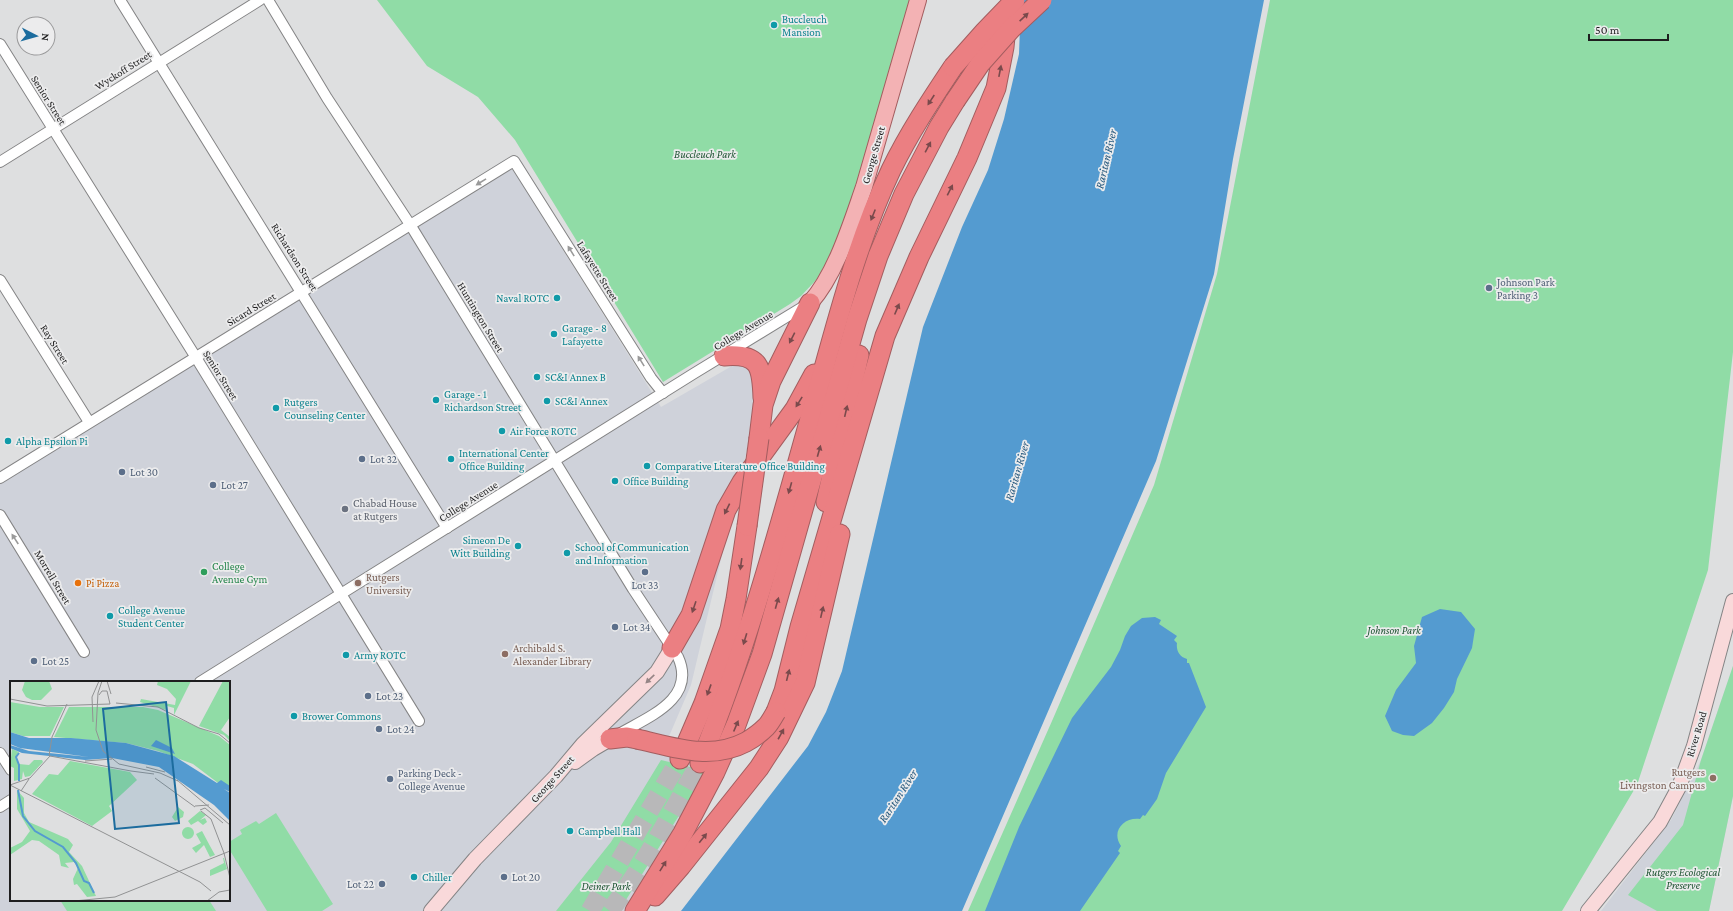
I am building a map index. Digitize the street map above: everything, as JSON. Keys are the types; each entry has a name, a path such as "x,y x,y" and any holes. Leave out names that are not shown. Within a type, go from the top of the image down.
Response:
{"highway":[{"path":"610,739 627,737 691,752 724,750 737,746 754,737 766,727 776,712 784,691 800,627 885,336 919,258 967,158 996,88 1004,47 1006,0"},
{"path":"700,763 723,707 739,660 777,536 835,329 869,225 891,170 912,131 953,68 985,31 1015,0"},
{"path":"634,911 683,833 715,772 736,726 762,654 857,319 878,256 904,194 939,126 980,64 1012,28 1042,0"},
{"path":"800,627 834,464 866,324 904,194"},
{"path":"763,405 771,381 810,303"},
{"path":"672,648 691,615 726,510 742,482 806,392 835,329"},
{"path":"642,911 681,866 759,768 779,737 794,709 805,683 855,477 885,336"},
{"path":"680,759 704,703 730,629 747,526 763,405 762,379 760,368 756,362 749,357 737,355 724,356"}],"main road":[{"name":"George Street","path":"810,303 828,276 854,216 864,187 918,0"}],"street":[{"name":"Richardson Street","path":"120,0 447,528"},
{"name":"Wyckoff Street","path":"0,162 260,0"},
{"name":"Huntington Street","path":"268,0 326,98 411,226 648,613 681,664 681,680 676,696 670,703 610,739"},
{"name":"Senior Street","path":"0,44 195,356 419,720"},
{"name":"Sicard Street","path":"0,478 195,356 411,226 514,161"},
{"name":"Lafayette Street","path":"514,161 651,378 663,393"},
{"name":"Ray Street","path":"0,280 89,422"},
{"name":"College Avenue","path":"202,681 810,303"},
{"name":"Morrell Street","path":"0,516 30,562 84,652"},
{"name":"River Road","path":"1588,911 1660,822 1679,786 1694,746 1733,601"},
{"name":"George Street","path":"431,911 475,859 556,776 583,744 657,672 672,648"},
{"path":"556,776 593,749 610,739"},
{"path":"0,753 10,768"},
{"path":"0,807 10,801"}],"shaded area":[{"name":"Rutgers University","path":"506,159 661,407 744,359 755,368 759,400 691,685 661,755 718,767 632,911 0,911 0,484 195,356"},
{"name":"Rutgers Ecological Preserve","path":"1733,666 1733,796 1709,911 1601,911 1671,820 1701,760"}],"green space":[{"name":"Buccleuch Park","path":"377,0 910,0 856,190 835,247 817,279 801,296 790,304 663,382 515,140 478,97 427,66"},
{"name":"Johnson Park","path":"1270,0 1733,0 1733,352 1708,570 1637,785 1562,911 968,911 1154,485 1217,274"},
{"name":"Rutgers Ecological Preserve","path":"1733,666 1733,796 1709,911 1657,911 1628,895 1683,825 1701,760"},
{"name":"Deiner Park","path":"661,760 707,771 619,911 556,911 611,842"},
{"path":"276,813 333,904 322,911 267,911 230,851 230,841 242,834 240,830 256,821 259,824"},
{"path":"61,901 210,901 216,911 67,911"}],"water":[{"name":"Raritan River","path":"1021,0 1264,0 1233,159 1214,274 1156,461 962,911 681,911 808,746 826,712 842,671 923,327 962,227 988,170 1004,119 1019,54"},
{"path":"1440,609 1461,612 1475,629 1472,648 1457,679 1454,692 1444,708 1432,723 1414,736 1403,735 1392,731 1385,716 1396,690 1416,663 1414,646 1422,617"},
{"path":"1155,617 1161,620 1159,624 1177,636 1174,640 1177,643 1178,651 1182,657 1187,659 1187,663 1189,663 1206,707 1166,773 1157,799 1145,816 1143,815 1140,819 1128,820 1120,826 1117,836 1121,846 1118,851 1120,853 1080,911 985,911 1019,827 1072,718 1111,667 1131,626 1142,618"}],"tunnel":[{"path":"590,911 680,759"},
{"path":"610,911 635,876 700,763"}],"place":[{"name":"Buccleuch Mansion","path":"774,25"},
{"name":"Johnson Park Parking 3","path":"1489,288"},
{"name":"Naval ROTC","path":"557,298"},
{"name":"Garage - 8 Lafayette","path":"554,334"},
{"name":"SC&I Annex B","path":"537,377"},
{"name":"Garage - 1 Richardson Street","path":"436,400"},
{"name":"SC&I Annex","path":"547,401"},
{"name":"Rutgers Counseling Center","path":"276,408"},
{"name":"Air Force ROTC","path":"502,431"},
{"name":"Alpha Epsilon Pi","path":"8,441"},
{"name":"Lot 32","path":"362,459"},
{"name":"International Center Office Building","path":"451,459"},
{"name":"Comparative Literature Office Building","path":"647,466"},
{"name":"Lot 30","path":"122,472"},
{"name":"Office Building","path":"615,481"},
{"name":"Lot 27","path":"213,485"},
{"name":"Chabad House at Rutgers","path":"345,509"},
{"name":"Simeon De Witt Building","path":"518,546"},
{"name":"School of Communication and Information","path":"567,553"},
{"name":"College Avenue Gym","path":"204,572"},
{"name":"Lot 33","path":"645,572"},
{"name":"Pi Pizza","path":"78,583"},
{"name":"Rutgers University","path":"358,583"},
{"name":"College Avenue Student Center","path":"110,616"},
{"name":"Lot 34","path":"615,627"},
{"name":"Archibald S. Alexander Library","path":"505,654"},
{"name":"Army ROTC","path":"346,655"},
{"name":"Lot 25","path":"34,661"},
{"name":"Lot 23","path":"368,696"},
{"name":"Brower Commons","path":"294,716"},
{"name":"Lot 24","path":"379,729"},
{"name":"Rutgers Livingston Campus","path":"1713,778"},
{"name":"Parking Deck - College Avenue","path":"390,779"},
{"name":"Campbell Hall","path":"570,831"},
{"name":"Chiller","path":"414,877"},
{"name":"Lot 20","path":"504,877"},
{"name":"Lot 22","path":"382,884"}]}
